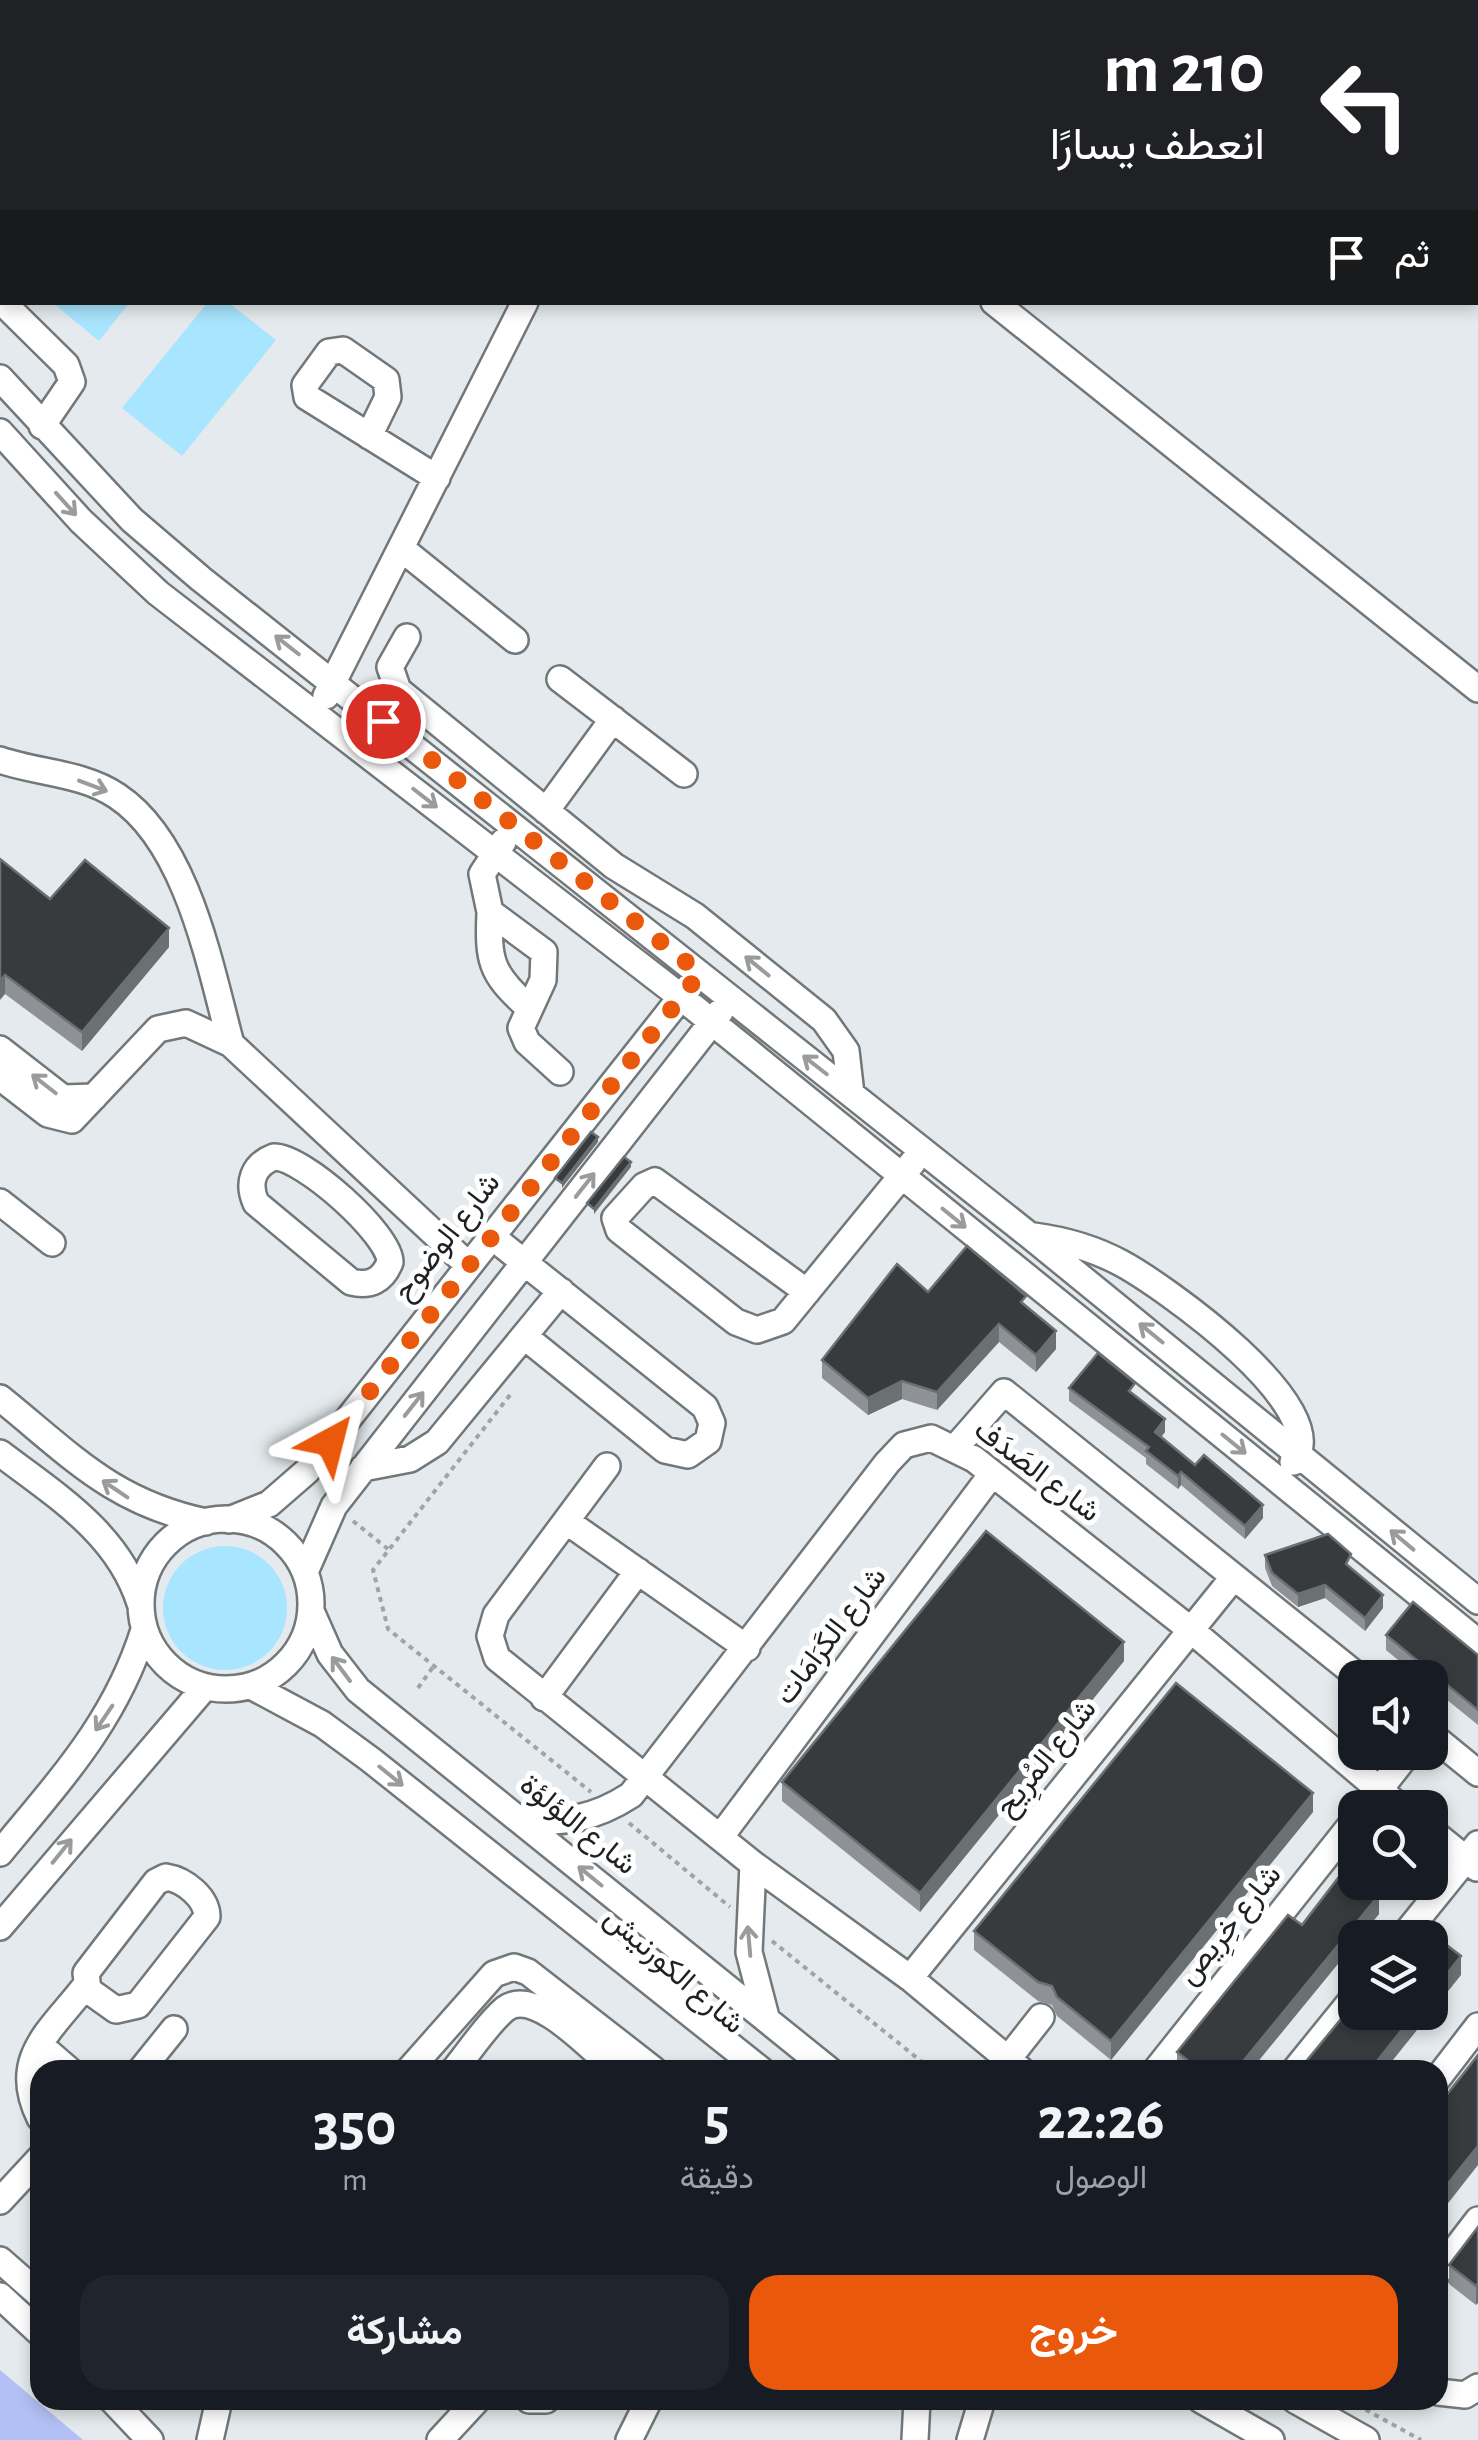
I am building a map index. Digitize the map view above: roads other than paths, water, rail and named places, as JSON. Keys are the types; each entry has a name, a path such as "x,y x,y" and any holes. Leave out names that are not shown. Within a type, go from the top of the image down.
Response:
{"street":[{"path":"5,305 66,365 72,382 42,426"},
{"path":"317,714 523,305"},
{"path":"998,305 1478,689"},
{"path":"0,378 132,520 1478,1601"},
{"path":"0,432 81,521 158,594 681,997 1478,1642"},
{"path":"369,436 436,478"},
{"path":"402,549 514,640"},
{"path":"407,636 392,660 390,673 394,685 614,866 695,916 824,1020 846,1050 851,1094"},
{"path":"560,678 684,774"},
{"path":"383,721 412,702"},
{"path":"546,811 613,719"},
{"path":"0,760 65,775 116,795 142,818 174,868 194,912 231,1044"},
{"path":"516,826 482,874 490,912 488,952 499,981 527,1006"},
{"path":"490,912 544,952 543,980 527,1006 521,1028 527,1042 560,1072"},
{"name":"شارع الوضوح","path":"218,1521 269,1504 306,1471 700,973"},
{"path":"305,1572 334,1506 731,998"},
{"path":"0,1077 60,1120 72,1120 158,1029 186,1023 231,1044 467,1264"},
{"path":"0,1050 63,1098 94,1097"},
{"path":"807,1292 655,1181 644,1186 615,1218 619,1230 757,1330 784,1321 922,1151"},
{"path":"292,1158 349,1207 382,1238 390,1254 382,1277 367,1284 351,1282 261,1209 252,1196 252,1180 266,1160 292,1158"},
{"path":"349,1207 372,1176"},
{"path":"0,1202 52,1243"},
{"path":"490,1235 706,1407 712,1424 708,1441 688,1455 665,1450 524,1336"},
{"path":"1028,1236 1080,1245 1121,1263 1240,1350 1288,1406 1302,1442 1299,1454 1279,1480"},
{"path":"363,1468 410,1459 437,1442 560,1291"},
{"path":"956,1447 1004,1392 1338,1661"},
{"path":"0,1398 118,1493 144,1506 253,1524 275,1535 293,1551 305,1572 311,1612 305,1636 292,1658 274,1674 251,1686 205,1687 167,1666 142,1617 132,1578 92,1524 0,1452"},
{"name":"شارع الصَدَف","path":"520,1820 555,1823 590,1817 621,1802 647,1780 904,1445 931,1438 956,1447 1191,1630 1362,1790"},
{"path":"607,1466 492,1625 497,1658 753,1864 910,1978 1009,2060"},
{"name":"شارع الكَرَامَات","path":"721,1836 992,1474"},
{"path":"0,1853 78,1757 118,1698 142,1617 152,1561 185,1530 218,1521"},
{"path":"566,1521 747,1648"},
{"path":"544,1698 638,1571"},
{"name":"شارع المُرِيح","path":"910,1978 1233,1578"},
{"name":"شارع اللؤلؤة","path":"311,1612 330,1654 358,1690 817,2060"},
{"path":"251,1686 322,1724 747,2060"},
{"path":"0,1926 205,1687"},
{"path":"1448,1749 1478,1773"},
{"path":"1379,1790 1395,1770"},
{"name":"شارع خِرِيص","path":"1164,2060 1338,1841"},
{"path":"1418,1920 1474,1857 1448,1841"},
{"path":"753,1864 750,1952 766,2017"},
{"path":"33,2060 86,1984 89,1968 156,1882 166,1877 177,1879 204,1901 208,1912 205,1922 134,2009 110,2008 92,1995 86,1984"},
{"name":"شارع الكورنيش","path":"570,1919 597,1955 726,2060"},
{"path":"418,2060 494,1974 514,1966 528,1972 641,2060"},
{"path":"462,2060 505,2010 523,2003 540,2006 604,2060"},
{"path":"1018,2060 1041,2017"},
{"path":"1303,2060 1338,2017"},
{"path":"1448,2065 1478,2026"},
{"path":"149,2060 174,2028"},
{"path":"40,2045 57,2060"},
{"path":"30,2067 26,2076 30,2098"},
{"path":"0,2201 30,2169"},
{"path":"1448,2259 1478,2220"},
{"path":"0,2260 30,2286"},
{"path":"0,2296 30,2324"},
{"path":"1448,2397 1478,2387"},
{"path":"122,2410 150,2440"},
{"path":"210,2440 218,2410"},
{"path":"440,2440 468,2410"},
{"path":"628,2440 644,2410"},
{"path":"915,2440 916,2410"},
{"path":"968,2410 969,2440"},
{"path":"969,2440 979,2410"},
{"path":"1218,2410 1271,2440"},
{"path":"1312,2410 1366,2440"}]}
